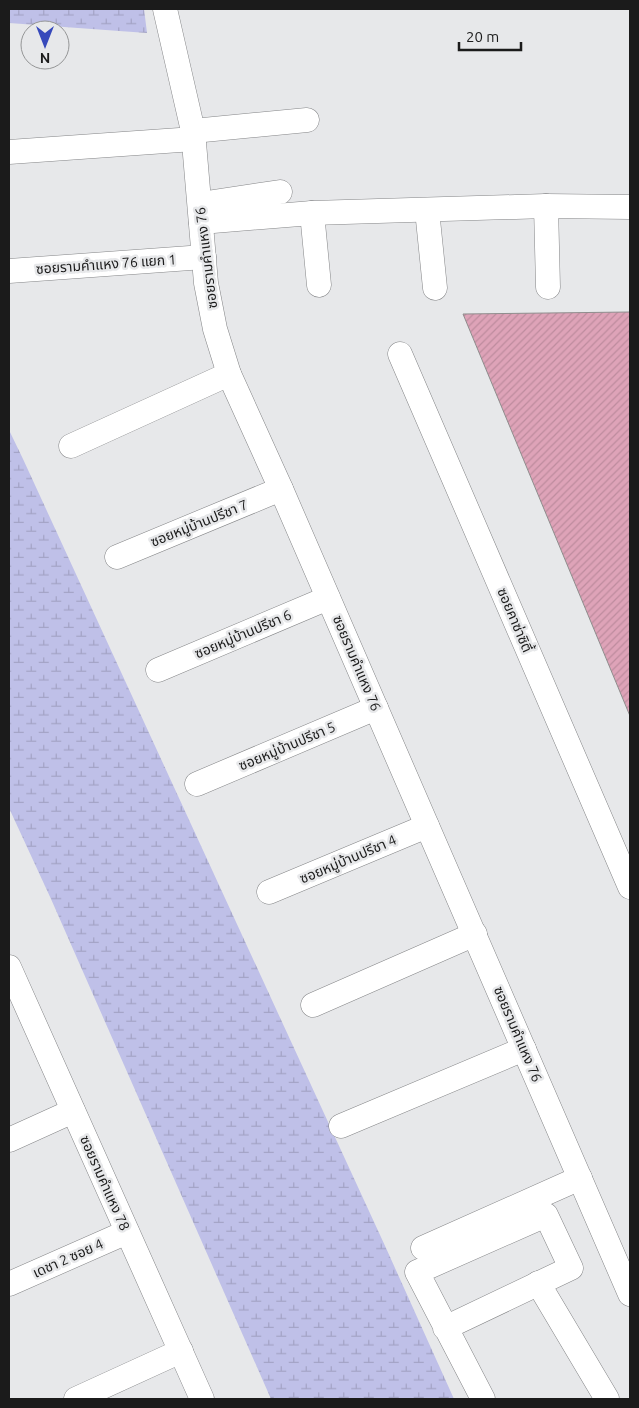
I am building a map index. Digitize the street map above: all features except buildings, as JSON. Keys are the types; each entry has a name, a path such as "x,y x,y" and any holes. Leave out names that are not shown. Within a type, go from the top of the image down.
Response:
{"street":[{"name":"ซอยรามคำแหง 76","path":"165,9 193,135 206,283 215,328 229,374 475,934 630,1294"},
{"path":"9,152 193,135 307,120"},
{"path":"200,213 280,192"},
{"path":"200,213 312,213 546,206 630,207"},
{"path":"546,206 548,287"},
{"path":"427,210 435,288"},
{"path":"312,213 320,285"},
{"name":"ซอยรามคำแหง 76 แยก 1","path":"9,271 204,257"},
{"name":"ซอยคาซ่าซิตี้","path":"400,354 630,887"},
{"path":"71,446 229,374"},
{"name":"ซอยหมู่บ้านปรีชา 7","path":"117,557 281,490"},
{"name":"ซอยหมู่บ้านปรีชา 6","path":"158,670 328,598"},
{"name":"ซอยหมู่บ้านปรีชา 5","path":"197,784 376,708"},
{"name":"ซอยหมู่บ้านปรีชา 4","path":"269,892 427,826"},
{"path":"313,1005 475,934"},
{"name":"ซอยรามคำแหง 78","path":"9,967 14,995 73,1111 202,1399"},
{"path":"341,1126 524,1049"},
{"path":"9,1140 73,1111"},
{"path":"423,1248 580,1178"},
{"path":"445,1328 571,1268 546,1215 417,1272 445,1328 483,1399"},
{"name":"เดชา 2 ซอย 4","path":"9,1284 127,1232"},
{"path":"538,1283 607,1399"},
{"path":"76,1399 181,1351"}],"green space":[{"path":"9,9 144,9 147,33 70,27 70,20 20,20 20,24 9,23"},
{"path":"9,430 454,1399 271,1399 51,899 9,808"}]}
